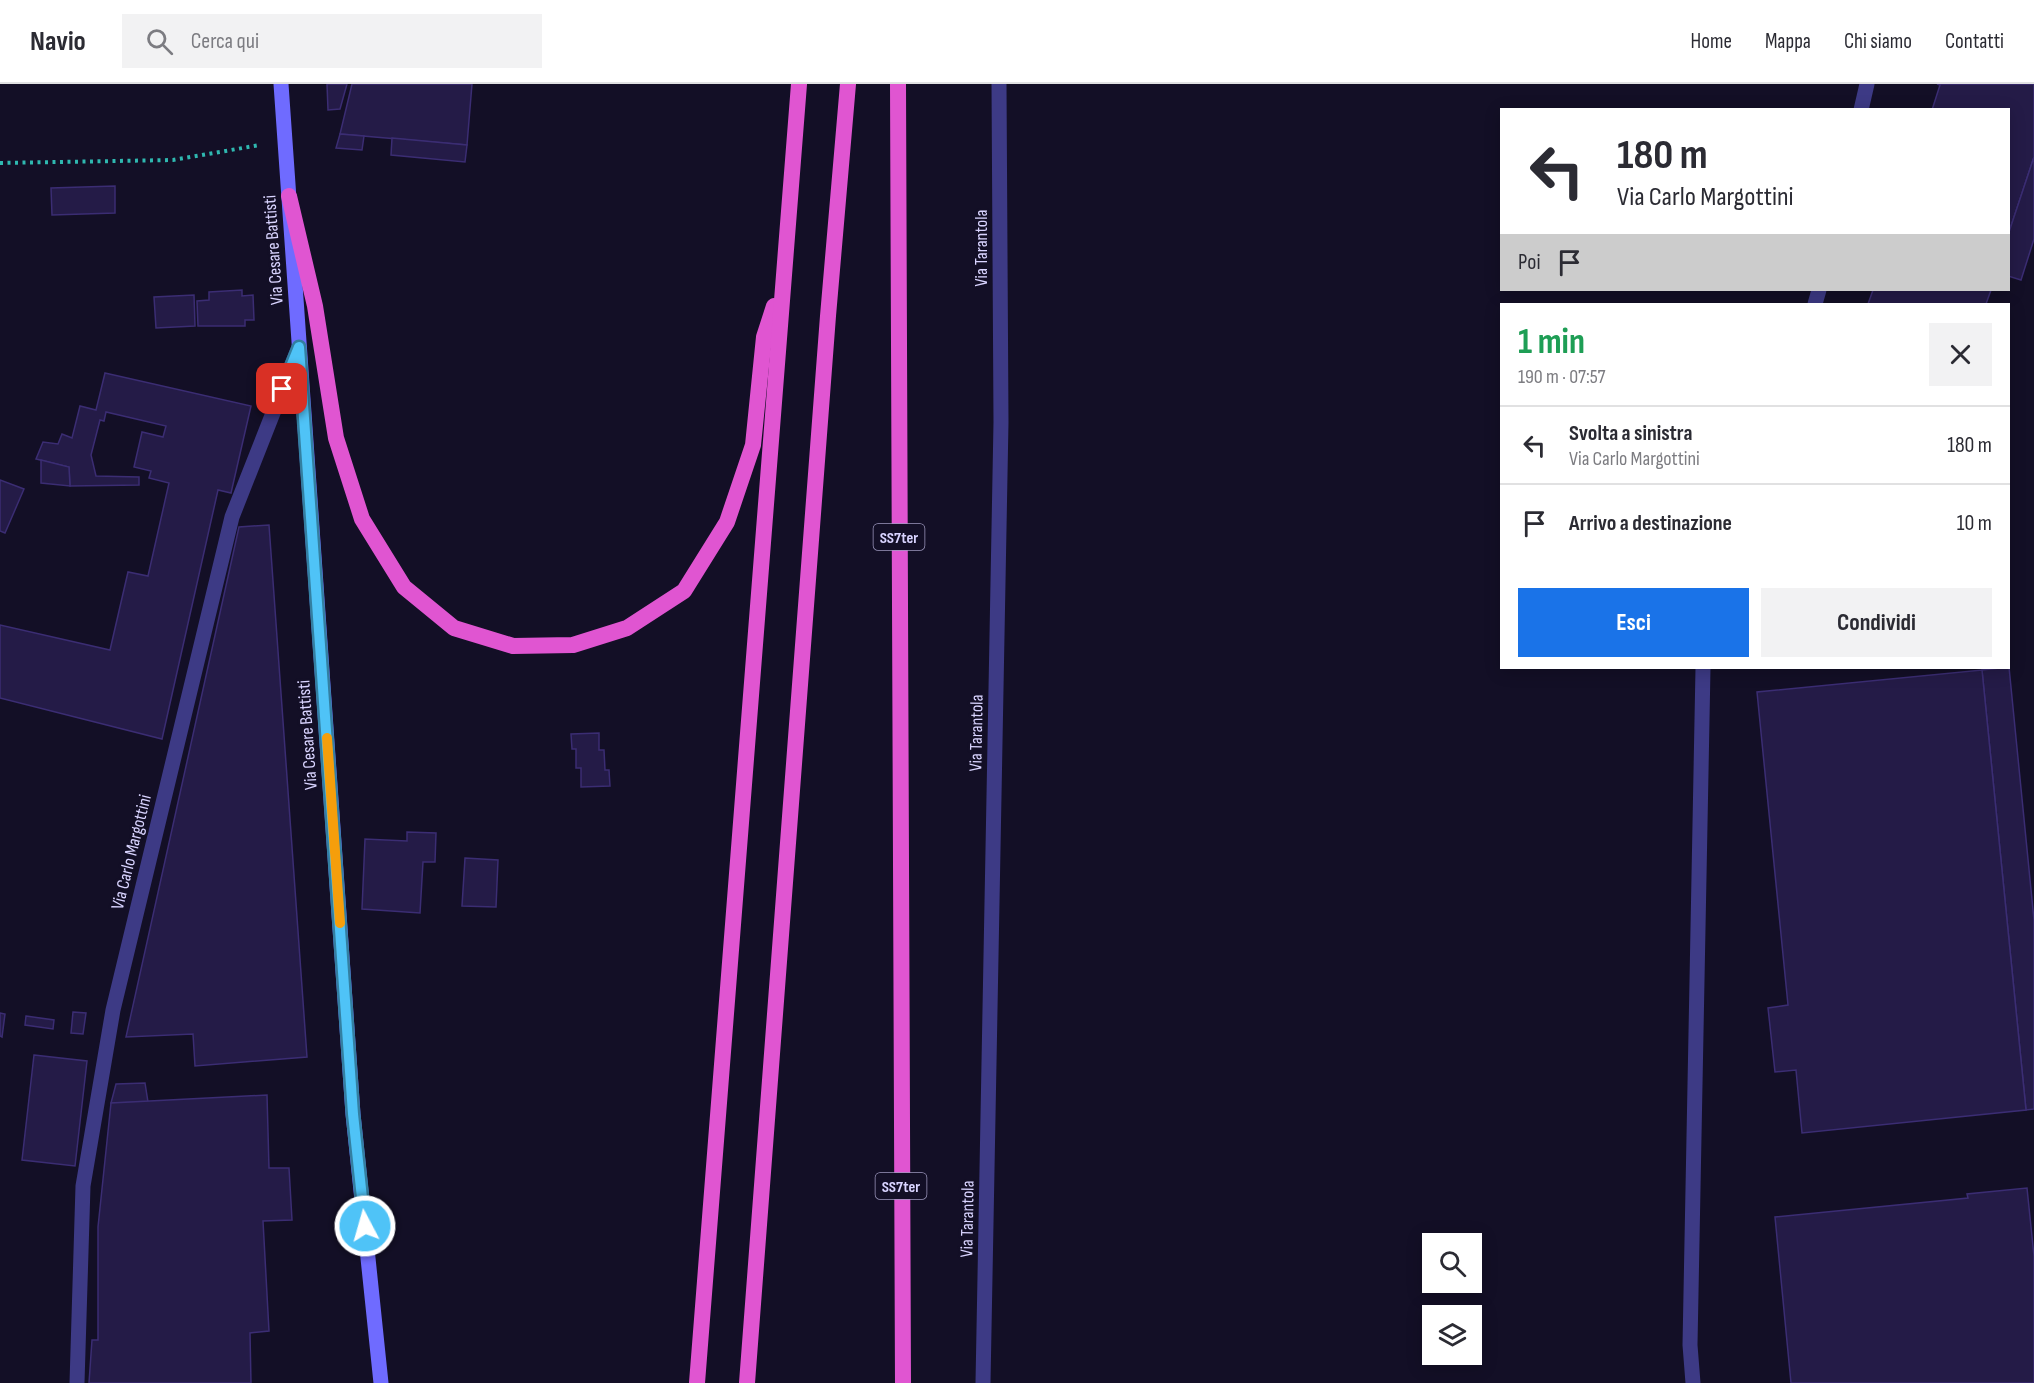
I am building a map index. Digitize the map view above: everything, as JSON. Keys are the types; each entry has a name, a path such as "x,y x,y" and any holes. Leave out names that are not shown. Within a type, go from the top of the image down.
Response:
{"highway":[{"path":"697,1383 799,84"},
{"path":"747,1383 828,316 848,84"},
{"name":"SS7ter","path":"898,84 903,1383"},
{"path":"289,196 315,306 336,438 362,519 404,587 454,628 513,646 573,645 627,628 684,591 727,522 753,445 764,338 783,274"}],"main road":[{"name":"Via Cesare Battisti","path":"281,84 353,1114 381,1383"}],"street":[{"name":"Via Tarantola","path":"983,1383 1001,422 999,84"},
{"path":"1861,108 1867,84"},
{"name":"Via Carlo Margottini","path":"77,1383 82,1186 113,1010 232,517 299,347"},
{"path":"1693,1383 1690,1345 1703,669"}],"path":[{"path":"0,163 173,160 285,141"}],"building":[{"path":"327,84 347,84 340,109 328,110"},
{"path":"352,84 472,84 467,145 340,134"},
{"path":"1937,84 2034,84 2034,157 2010,229 2010,108 1933,108 1940,85"},
{"path":"340,134 364,136 362,150 336,148"},
{"path":"392,138 467,145 465,162 391,155"},
{"path":"2034,157 2034,239 2021,280 2010,277 2010,229"},
{"path":"115,186 115,213 52,215 51,188"},
{"path":"242,290 242,296 253,295 254,320 245,320 245,326 198,326 197,301 209,300 209,292"},
{"path":"1873,291 1991,291 1986,303 1868,303"},
{"path":"194,295 195,326 156,328 154,297"},
{"path":"105,373 251,406 231,493 218,490 162,739 0,698 0,625 110,650 128,572 148,576 169,483 149,478 151,471 134,467 142,432 163,437 166,426 106,412 104,421 100,420 91,455 96,476 139,477 139,485 70,486 69,467 36,459 43,442 58,444 62,434 72,438 80,406 96,410"},
{"path":"41,460 69,467 70,486 41,483"},
{"path":"0,480 24,489 5,533 0,531"},
{"path":"269,525 307,1057 195,1066 193,1034 126,1037 239,527"},
{"path":"2009,669 2034,920 2034,1109 2026,1110 1982,670"},
{"path":"1982,670 2026,1110 1802,1133 1796,1070 1775,1072 1768,1008 1788,1005 1757,692"},
{"path":"599,733 599,750 604,750 605,770 609,770 610,786 581,787 581,768 576,768 576,749 572,749 571,734"},
{"path":"407,832 436,833 435,862 423,862 420,913 362,909 365,839 407,841"},
{"path":"465,858 498,860 496,907 462,906"},
{"path":"73,1012 86,1013 83,1034 71,1033"},
{"path":"0,1013 5,1014 2,1037 0,1036"},
{"path":"26,1016 54,1020 53,1029 25,1025"},
{"path":"34,1055 87,1061 75,1166 22,1160"},
{"path":"145,1083 148,1102 111,1103 116,1084"},
{"path":"267,1095 269,1168 289,1168 292,1220 263,1221 269,1331 250,1333 251,1383 89,1383 92,1340 98,1340 98,1227 111,1103"},
{"path":"2027,1188 2034,1256 2034,1383 1791,1383 1775,1217 1968,1198 1967,1194"}],"slow traffic":[{"path":"327,738 340,923"}],"route":[{"path":"282,389 299,347 353,1114 365,1226"}]}
